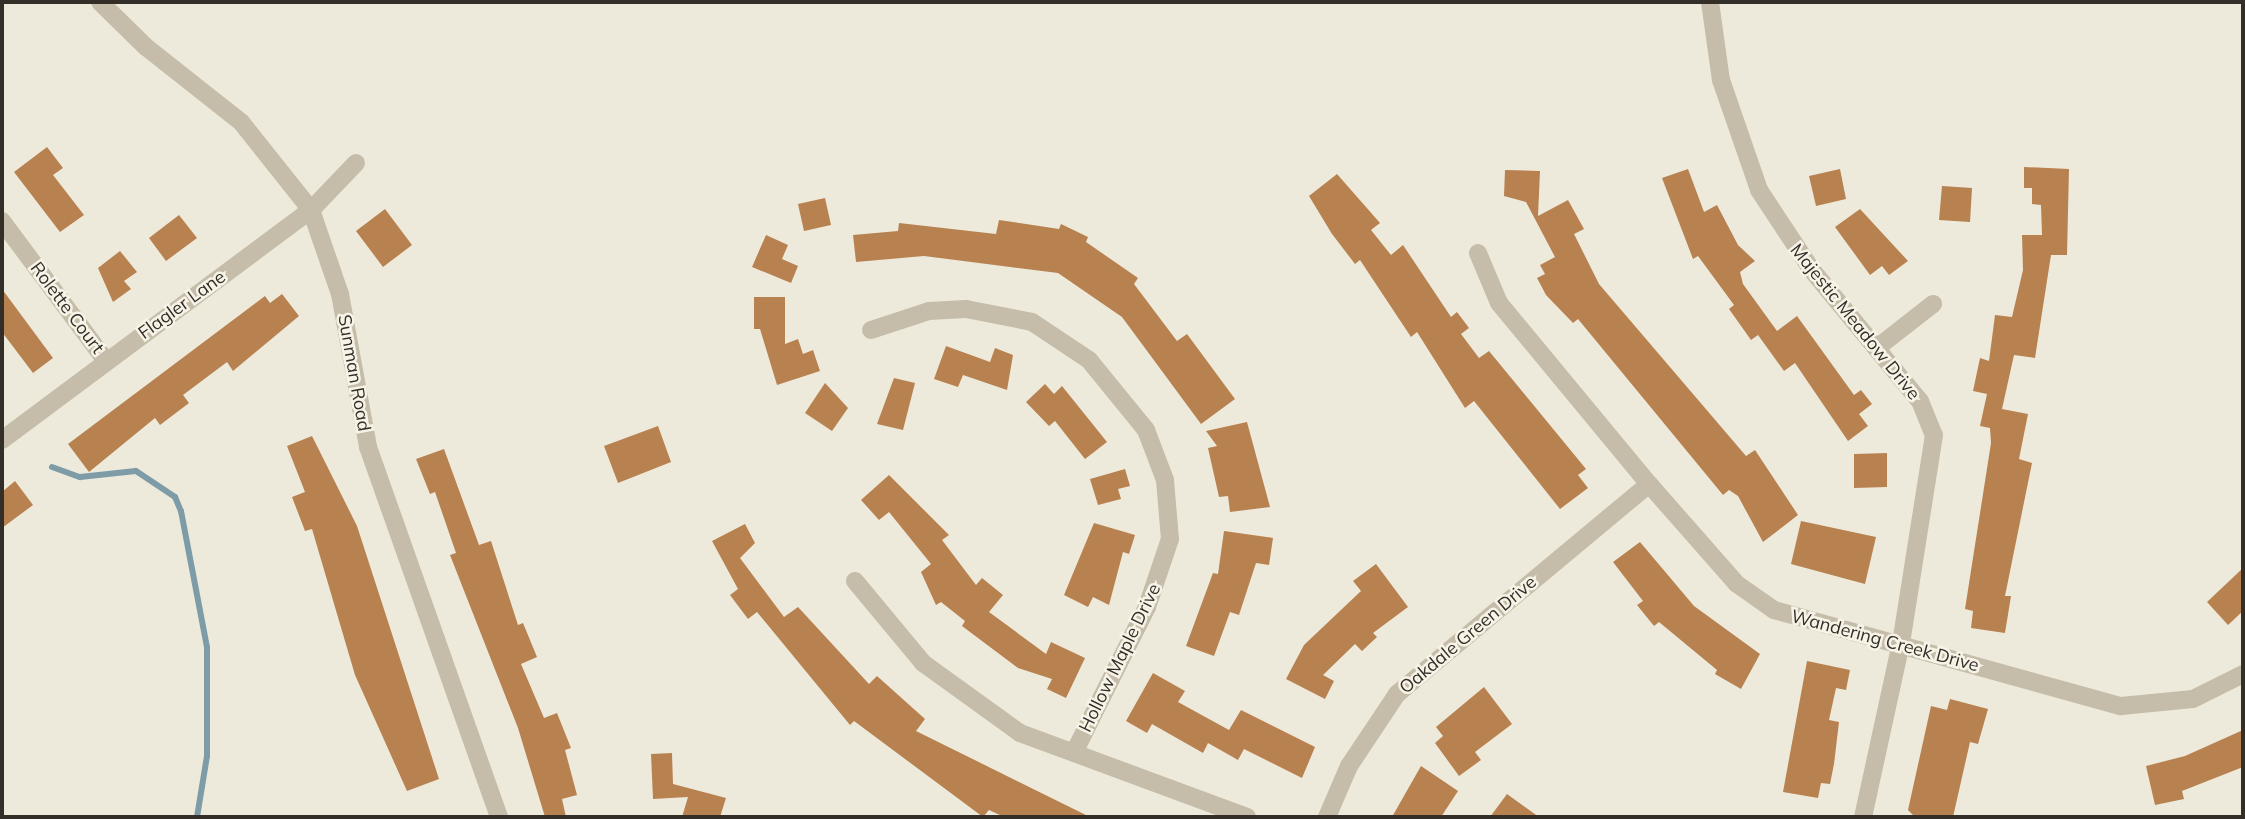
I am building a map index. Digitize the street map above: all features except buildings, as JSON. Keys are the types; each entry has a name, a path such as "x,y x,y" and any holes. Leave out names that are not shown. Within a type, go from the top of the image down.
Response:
{"street":[{"name":"Sunman Road","path":"100,2 146,47 241,121 311,210 340,294 368,447 499,817"},
{"name":"Majestic Meadow Drive","path":"1710,2 1721,80 1759,190 1811,269 1920,401 1934,435 1901,643 1863,817"},
{"name":"Flagler Lane","path":"2,440 311,210 356,163"},
{"name":"Rolette Court","path":"2,221 106,361"},
{"name":"Wandering Creek Drive","path":"1478,253 1499,303 1649,484 1752,597 1801,620 1901,643 2121,706 2193,699 2243,674"},
{"path":"1878,347 1933,304"},
{"name":"Hollow Maple Drive","path":"871,330 929,311 966,309 1032,322 1089,360 1146,430 1165,480 1170,539 1147,607 1074,753"},
{"name":"Oakdale Green Drive","path":"1327,817 1349,766 1397,694 1649,484"},
{"path":"855,581 923,663 966,697 1020,733 1247,817"}],"waterway":[{"path":"52,467 80,477 136,471 175,497 181,511 207,647 207,756 197,817"}]}
